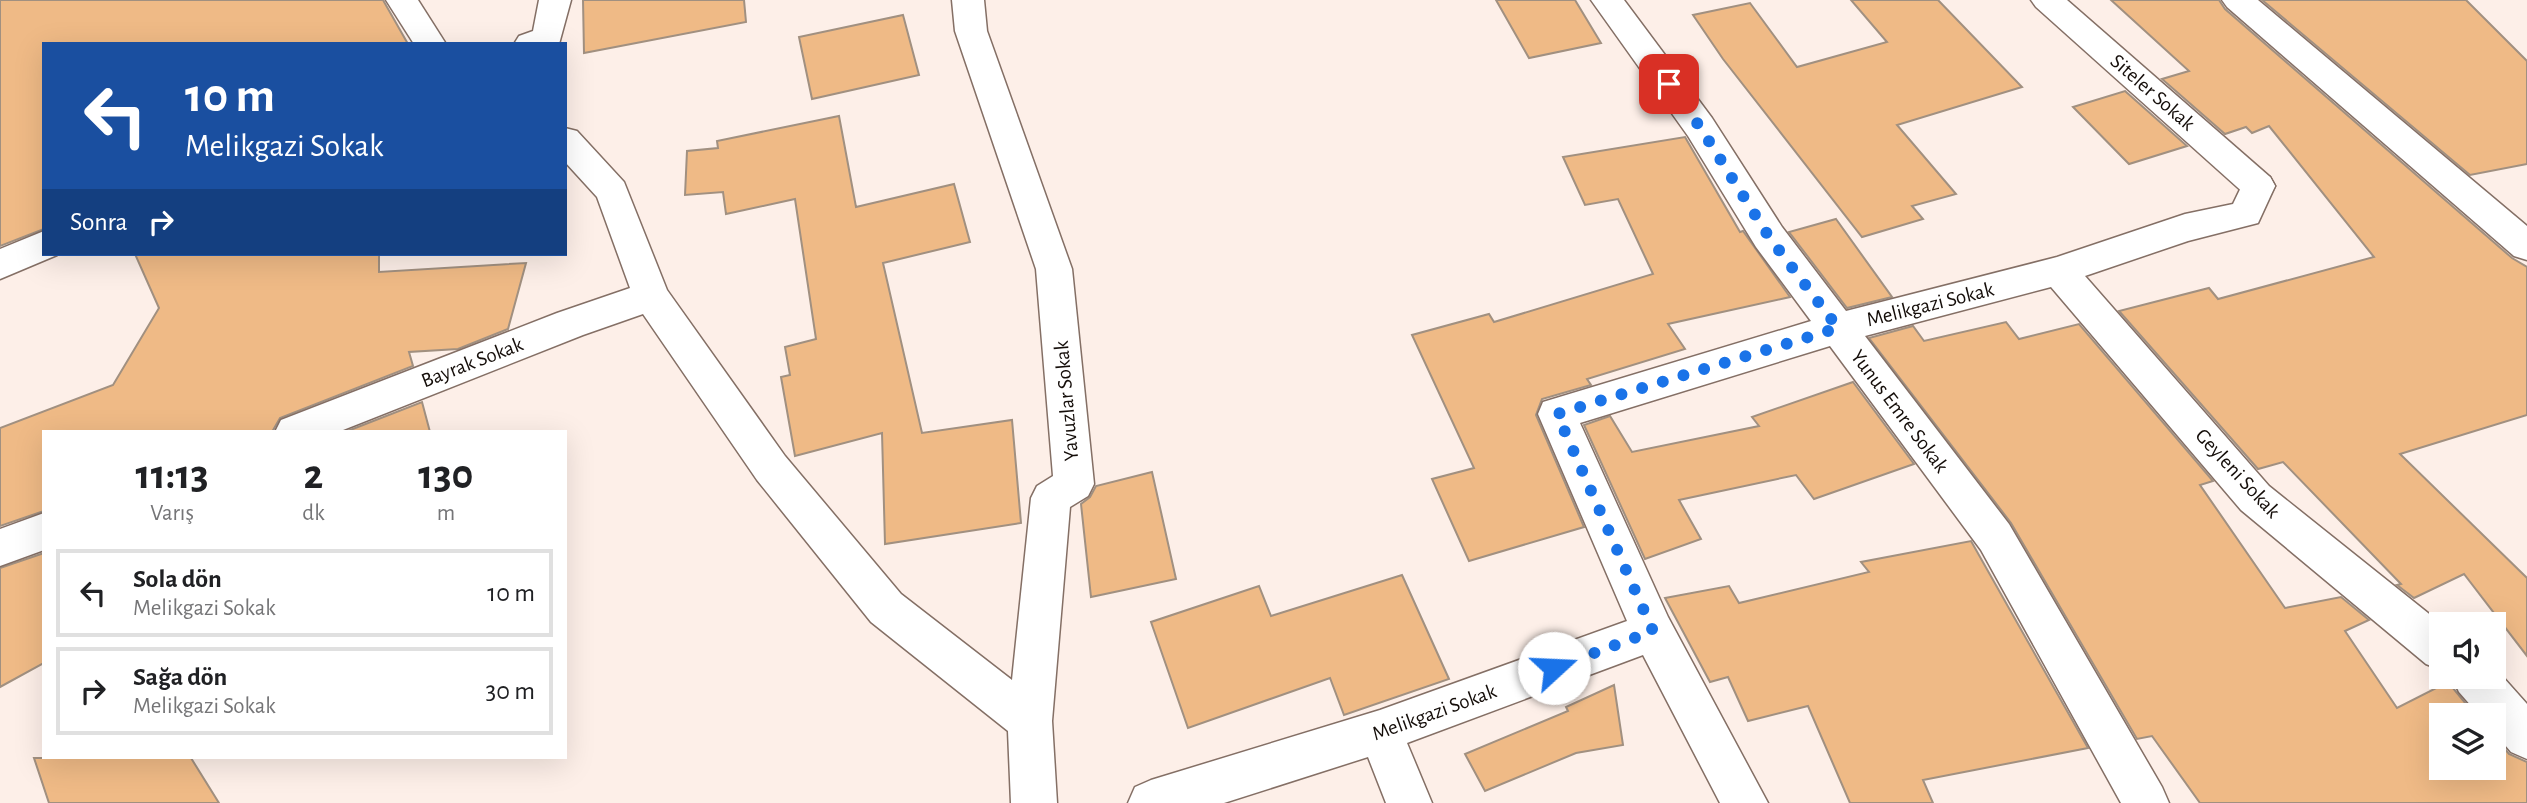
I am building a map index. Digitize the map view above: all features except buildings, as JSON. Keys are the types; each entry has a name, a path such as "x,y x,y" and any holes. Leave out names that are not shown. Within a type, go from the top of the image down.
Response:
{"street":[{"path":"402,0 429,42"},
{"path":"536,42 547,38 555,0"},
{"name":"Yavuzlar Sokak","path":"968,0 971,31 1054,269 1074,484 1051,498 1030,721 1034,803"},
{"name":"Yunus Emre Sokak","path":"1607,0 1700,127 1769,237 1995,537 2146,803"},
{"name":"Siteler Sokak","path":"2047,0 2258,186"},
{"path":"2238,0 2527,246"},
{"path":"567,142 612,191 652,296 771,468 886,608 1030,721"},
{"name":"Melikgazi Sokak","path":"1151,803 1380,732 1653,631 1557,414 1838,328 2059,271 2185,228 2246,214 2258,186"},
{"path":"0,265 42,246"},
{"name":"Geyleni Sokak","path":"2059,271 2255,498 2429,640"},
{"name":"Bayrak Sokak","path":"300,430 570,324 652,296"},
{"path":"0,548 42,532"},
{"path":"1653,631 1745,803"},
{"path":"2485,689 2527,737"},
{"path":"1380,732 1409,803"}],"route":[{"path":"1554,668 1653,631 1557,414 1838,328 1769,237 1700,127 1669,84"}]}
